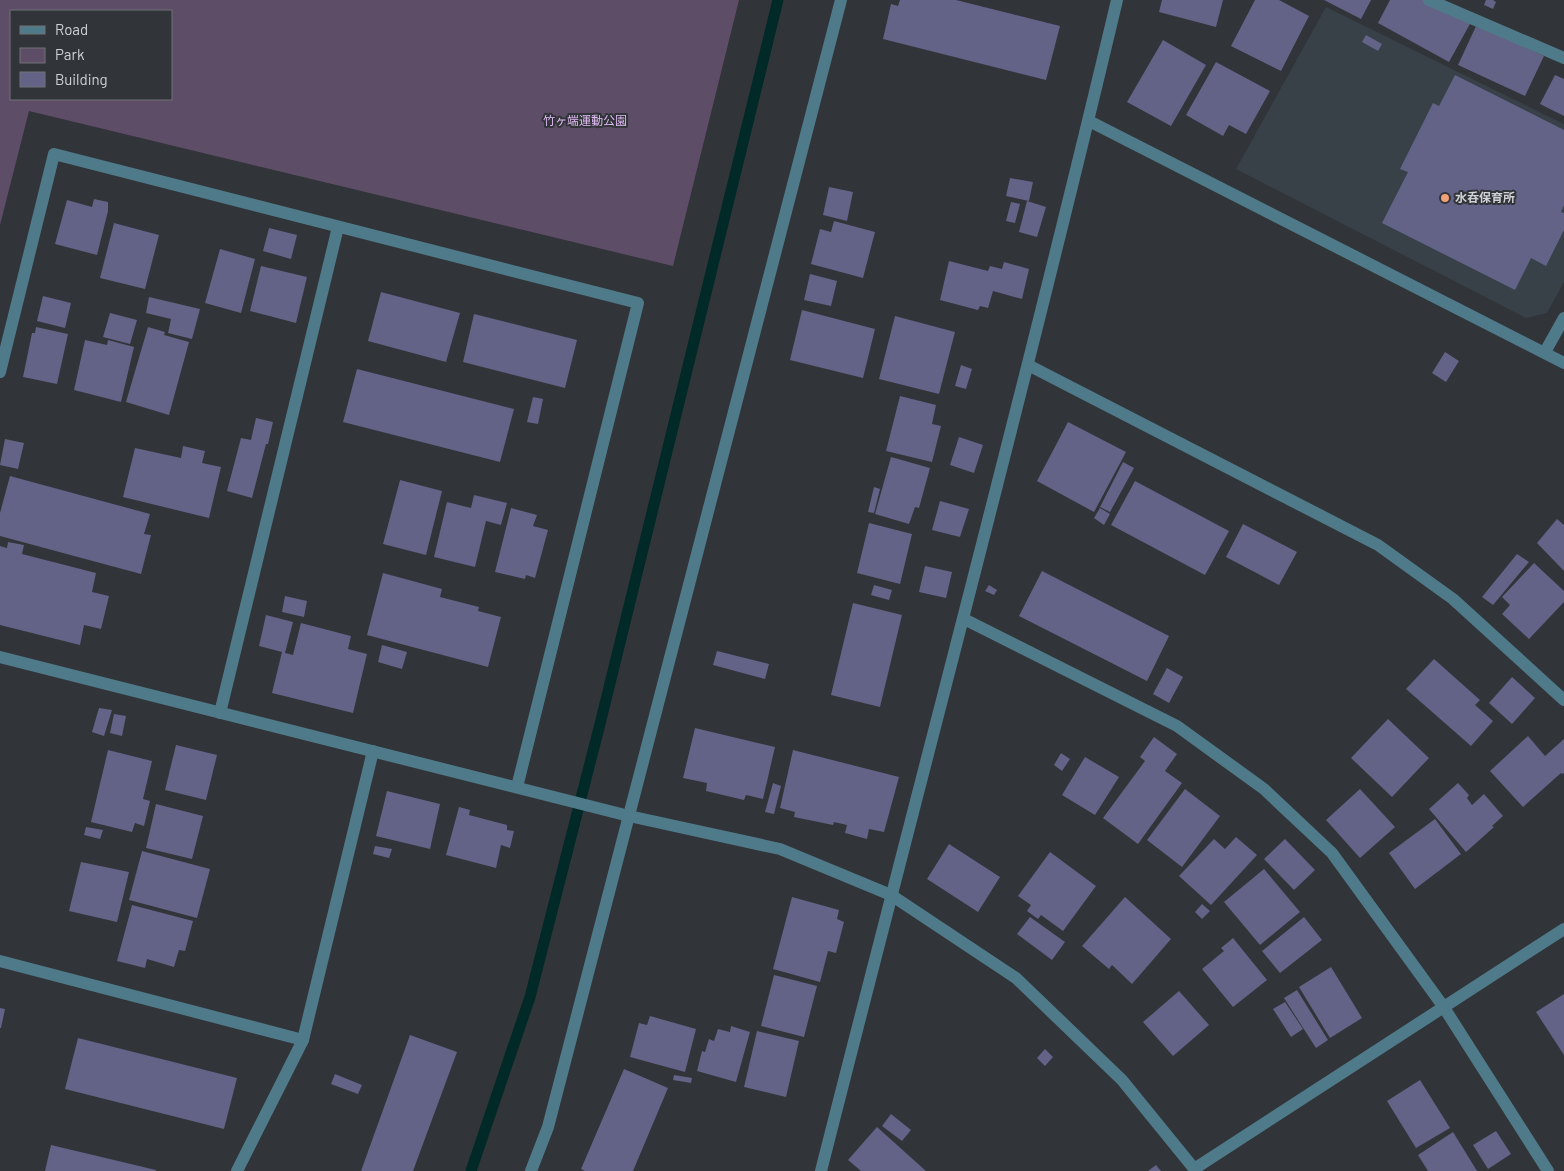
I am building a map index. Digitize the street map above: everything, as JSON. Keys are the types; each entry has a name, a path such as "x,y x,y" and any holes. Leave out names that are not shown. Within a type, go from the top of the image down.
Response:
{"street":[{"path":"531,1171 548,1128 841,0"},
{"path":"821,1171 964,619 1089,120 1117,0"},
{"path":"1429,0 1564,58"},
{"path":"1089,120 1564,363"},
{"path":"0,372 54,154 638,303 517,787"},
{"path":"220,713 338,227"},
{"path":"1545,352 1564,318"},
{"path":"1028,365 1378,545 1453,599 1564,700"},
{"path":"964,619 1177,726 1264,788 1332,853 1444,1006 1548,1171"},
{"path":"0,657 629,816 780,849 891,895 1016,978 1122,1080 1195,1170 1564,929"},
{"path":"238,1171 304,1040 372,751"},
{"path":"0,961 304,1040"}],"shaded area":[{"path":"1326,7 1564,124 1564,282 1547,313 1526,318 1236,169"}],"green space":[{"name":"竹ヶ端運動公園","path":"0,0 739,0 673,266 29,111 0,225"}],"building":[{"path":"900,0 956,0 1060,26 1046,80 883,39 891,4 898,6"},
{"path":"1162,0 1223,0 1216,27 1159,12"},
{"path":"1255,0 1279,0 1309,16 1281,71 1231,46"},
{"path":"1324,0 1371,0 1361,19"},
{"path":"1390,0 1431,0 1471,22 1449,62 1378,23"},
{"path":"1486,0 1496,2 1493,9 1484,5"},
{"path":"1477,24 1544,56 1525,96 1458,65"},
{"path":"1366,35 1382,44 1378,51 1362,42"},
{"path":"1163,40 1206,65 1171,126 1127,102"},
{"path":"1216,62 1270,91 1246,134 1229,125 1223,136 1186,115"},
{"path":"1455,75 1564,130 1564,205 1561,212 1564,213 1564,230 1546,266 1531,258 1515,290 1382,223 1408,172 1400,169 1433,103 1439,106"},
{"path":"1555,75 1564,79 1564,116 1540,104"},
{"path":"1010,178 1033,182 1029,201 1006,196"},
{"path":"829,187 853,192 847,221 823,215"},
{"path":"94,199 108,202 108,211 97,255 55,244 67,200 92,207"},
{"path":"1027,201 1046,207 1037,237 1019,232"},
{"path":"1011,202 1020,204 1015,223 1006,221"},
{"path":"834,221 875,232 863,278 811,264 820,229 831,232"},
{"path":"114,223 159,235 145,289 100,278"},
{"path":"269,228 297,235 291,259 263,251"},
{"path":"220,249 255,259 241,313 205,303"},
{"path":"949,261 988,271 990,266 1002,269 1004,262 1029,269 1022,299 993,291 988,308 980,306 978,310 940,300"},
{"path":"261,266 307,277 296,323 250,311"},
{"path":"810,274 837,281 831,306 804,300"},
{"path":"381,292 460,313 446,362 368,341"},
{"path":"43,296 71,303 65,328 37,321"},
{"path":"149,297 200,309 192,339 168,333 171,319 146,313"},
{"path":"802,310 875,329 863,378 790,360"},
{"path":"110,313 137,320 130,344 103,337"},
{"path":"474,314 577,340 565,388 463,362"},
{"path":"895,316 955,332 939,394 879,379"},
{"path":"36,327 68,334 57,384 23,377 32,333 35,333"},
{"path":"148,327 165,332 164,335 189,342 169,415 126,402"},
{"path":"85,340 107,345 108,340 134,347 121,402 74,390"},
{"path":"1445,352 1459,361 1446,382 1432,373"},
{"path":"961,365 972,369 966,389 955,386"},
{"path":"357,369 514,409 500,462 343,422"},
{"path":"900,396 936,405 932,424 941,426 932,462 886,451"},
{"path":"533,397 543,399 538,424 527,422"},
{"path":"256,418 273,422 252,498 227,491 241,438 251,440"},
{"path":"1068,422 1126,452 1094,512 1037,481"},
{"path":"959,437 983,445 974,473 950,465"},
{"path":"5,439 24,443 18,469 0,465"},
{"path":"183,446 205,451 202,463 221,467 209,518 123,497 135,448 181,458"},
{"path":"891,457 930,468 919,508 915,507 909,524 875,514"},
{"path":"1123,462 1134,468 1110,512 1100,507"},
{"path":"10,476 150,514 144,534 151,535 141,574 0,536 0,513"},
{"path":"400,480 442,491 426,555 383,544"},
{"path":"1135,481 1229,531 1205,575 1111,525"},
{"path":"874,487 880,489 874,513 868,512"},
{"path":"474,495 507,503 501,525 486,521 475,567 434,557 447,502 471,508"},
{"path":"940,501 969,509 960,537 932,530"},
{"path":"511,508 537,515 533,526 548,530 535,578 526,575 525,579 495,572"},
{"path":"1100,508 1110,514 1104,525 1094,518"},
{"path":"1557,519 1564,525 1564,571 1537,543"},
{"path":"869,523 912,534 900,584 857,573"},
{"path":"1243,524 1297,552 1279,585 1226,557"},
{"path":"8,542 24,545 22,554 96,573 92,592 109,596 101,629 84,625 80,645 0,625 0,546 7,548"},
{"path":"1517,554 1529,562 1493,605 1482,597"},
{"path":"1534,563 1564,591 1564,602 1529,639 1502,614 1510,605 1502,597"},
{"path":"925,566 952,572 946,598 919,592"},
{"path":"1042,571 1169,636 1147,681 1019,616"},
{"path":"383,573 442,589 440,597 479,607 478,611 501,617 488,667 367,635"},
{"path":"874,585 892,590 889,600 871,595"},
{"path":"989,585 997,590 994,595 985,591"},
{"path":"285,596 307,601 304,617 282,612"},
{"path":"853,603 902,615 880,707 831,695"},
{"path":"266,615 293,622 285,653 293,655 301,623 351,636 348,649 367,654 353,713 272,693 282,652 259,646"},
{"path":"382,645 407,652 402,669 378,662"},
{"path":"717,651 769,664 765,679 713,665"},
{"path":"1434,659 1480,700 1475,705 1493,721 1471,746 1406,689"},
{"path":"1167,668 1183,677 1169,703 1153,694"},
{"path":"1512,677 1535,698 1512,724 1489,703"},
{"path":"99,708 112,710 104,736 92,732"},
{"path":"114,714 126,716 122,736 110,733"},
{"path":"1388,719 1429,758 1392,797 1351,758"},
{"path":"695,728 775,747 763,799 746,795 744,800 706,791 707,783 683,778"},
{"path":"1528,736 1545,756 1564,739 1564,773 1561,773 1523,807 1490,771"},
{"path":"1154,737 1177,754 1165,771 1182,783 1138,844 1103,818 1145,761 1140,757"},
{"path":"176,745 217,755 206,800 165,790"},
{"path":"108,750 152,761 143,799 150,801 144,826 135,823 132,832 91,822"},
{"path":"793,750 899,777 884,832 869,829 867,839 845,833 847,825 834,822 833,825 794,817 795,812 780,808"},
{"path":"1061,753 1070,759 1062,771 1054,765"},
{"path":"1085,757 1119,777 1095,815 1062,795"},
{"path":"773,783 781,786 774,814 765,812"},
{"path":"1458,783 1469,795 1467,798 1472,805 1484,794 1503,816 1492,826 1494,827 1466,852 1429,809"},
{"path":"1185,789 1220,816 1182,867 1147,840"},
{"path":"1360,789 1395,827 1360,858 1326,820"},
{"path":"387,791 440,804 430,849 376,836"},
{"path":"156,804 203,816 192,859 146,848"},
{"path":"459,807 470,810 469,815 507,825 507,830 514,831 510,848 501,845 496,868 446,855"},
{"path":"1435,819 1461,854 1415,889 1389,853"},
{"path":"86,827 103,830 100,839 84,835"},
{"path":"1236,837 1257,855 1211,905 1179,876 1214,839 1225,849"},
{"path":"1285,839 1315,870 1294,890 1264,859"},
{"path":"949,844 1000,877 978,912 927,879"},
{"path":"375,846 392,849 389,858 373,854"},
{"path":"142,851 210,869 197,918 129,900"},
{"path":"1050,852 1096,886 1063,931 1041,915 1038,919 1027,911 1031,905 1018,896"},
{"path":"81,862 129,872 117,922 69,911"},
{"path":"1264,869 1300,912 1260,945 1224,902"},
{"path":"792,897 839,910 837,919 844,922 836,953 828,951 820,982 773,969"},
{"path":"1125,897 1171,939 1132,984 1112,965 1109,969 1082,946"},
{"path":"1202,904 1210,911 1202,919 1195,912"},
{"path":"132,905 193,921 185,951 179,950 174,967 147,959 145,968 117,961"},
{"path":"1030,917 1065,942 1052,960 1017,934"},
{"path":"1304,917 1322,940 1280,973 1262,951"},
{"path":"1233,938 1267,980 1233,1007 1202,969 1224,951 1221,948"},
{"path":"1331,967 1362,1018 1330,1038 1299,987"},
{"path":"774,975 817,986 804,1037 761,1026"},
{"path":"1297,990 1328,1040 1316,1048 1284,998"},
{"path":"1179,991 1209,1025 1173,1056 1143,1022"},
{"path":"1564,994 1564,1055 1536,1012"},
{"path":"1285,1002 1303,1029 1291,1037 1273,1009"},
{"path":"0,1008 5,1009 1,1028 0,1028"},
{"path":"650,1016 696,1029 685,1072 630,1057 639,1023 647,1025"},
{"path":"731,1026 750,1032 736,1082 697,1071 702,1051 705,1052 709,1039 714,1041 718,1029 730,1032"},
{"path":"757,1031 799,1041 786,1097 744,1087"},
{"path":"410,1035 457,1052 413,1171 361,1171"},
{"path":"78,1038 237,1078 224,1129 65,1089"},
{"path":"1045,1049 1053,1057 1045,1066 1037,1058"},
{"path":"624,1069 668,1088 633,1171 585,1171 581,1169"},
{"path":"335,1074 362,1085 358,1094 331,1084"},
{"path":"674,1075 692,1078 691,1083 673,1080"},
{"path":"1420,1080 1450,1128 1416,1148 1387,1101"},
{"path":"891,1114 911,1130 902,1141 882,1126"},
{"path":"877,1127 926,1171 861,1171 848,1160"},
{"path":"1496,1131 1511,1154 1488,1169 1473,1145"},
{"path":"1453,1132 1477,1171 1428,1171 1418,1155"},
{"path":"51,1145 156,1170 156,1171 45,1171"},
{"path":"1156,1165 1161,1171 1148,1171"}],"waterway":[{"path":"471,1171 530,997 600,724 778,0"}],"place":[{"name":"水呑保育所","path":"1445,198"}]}
